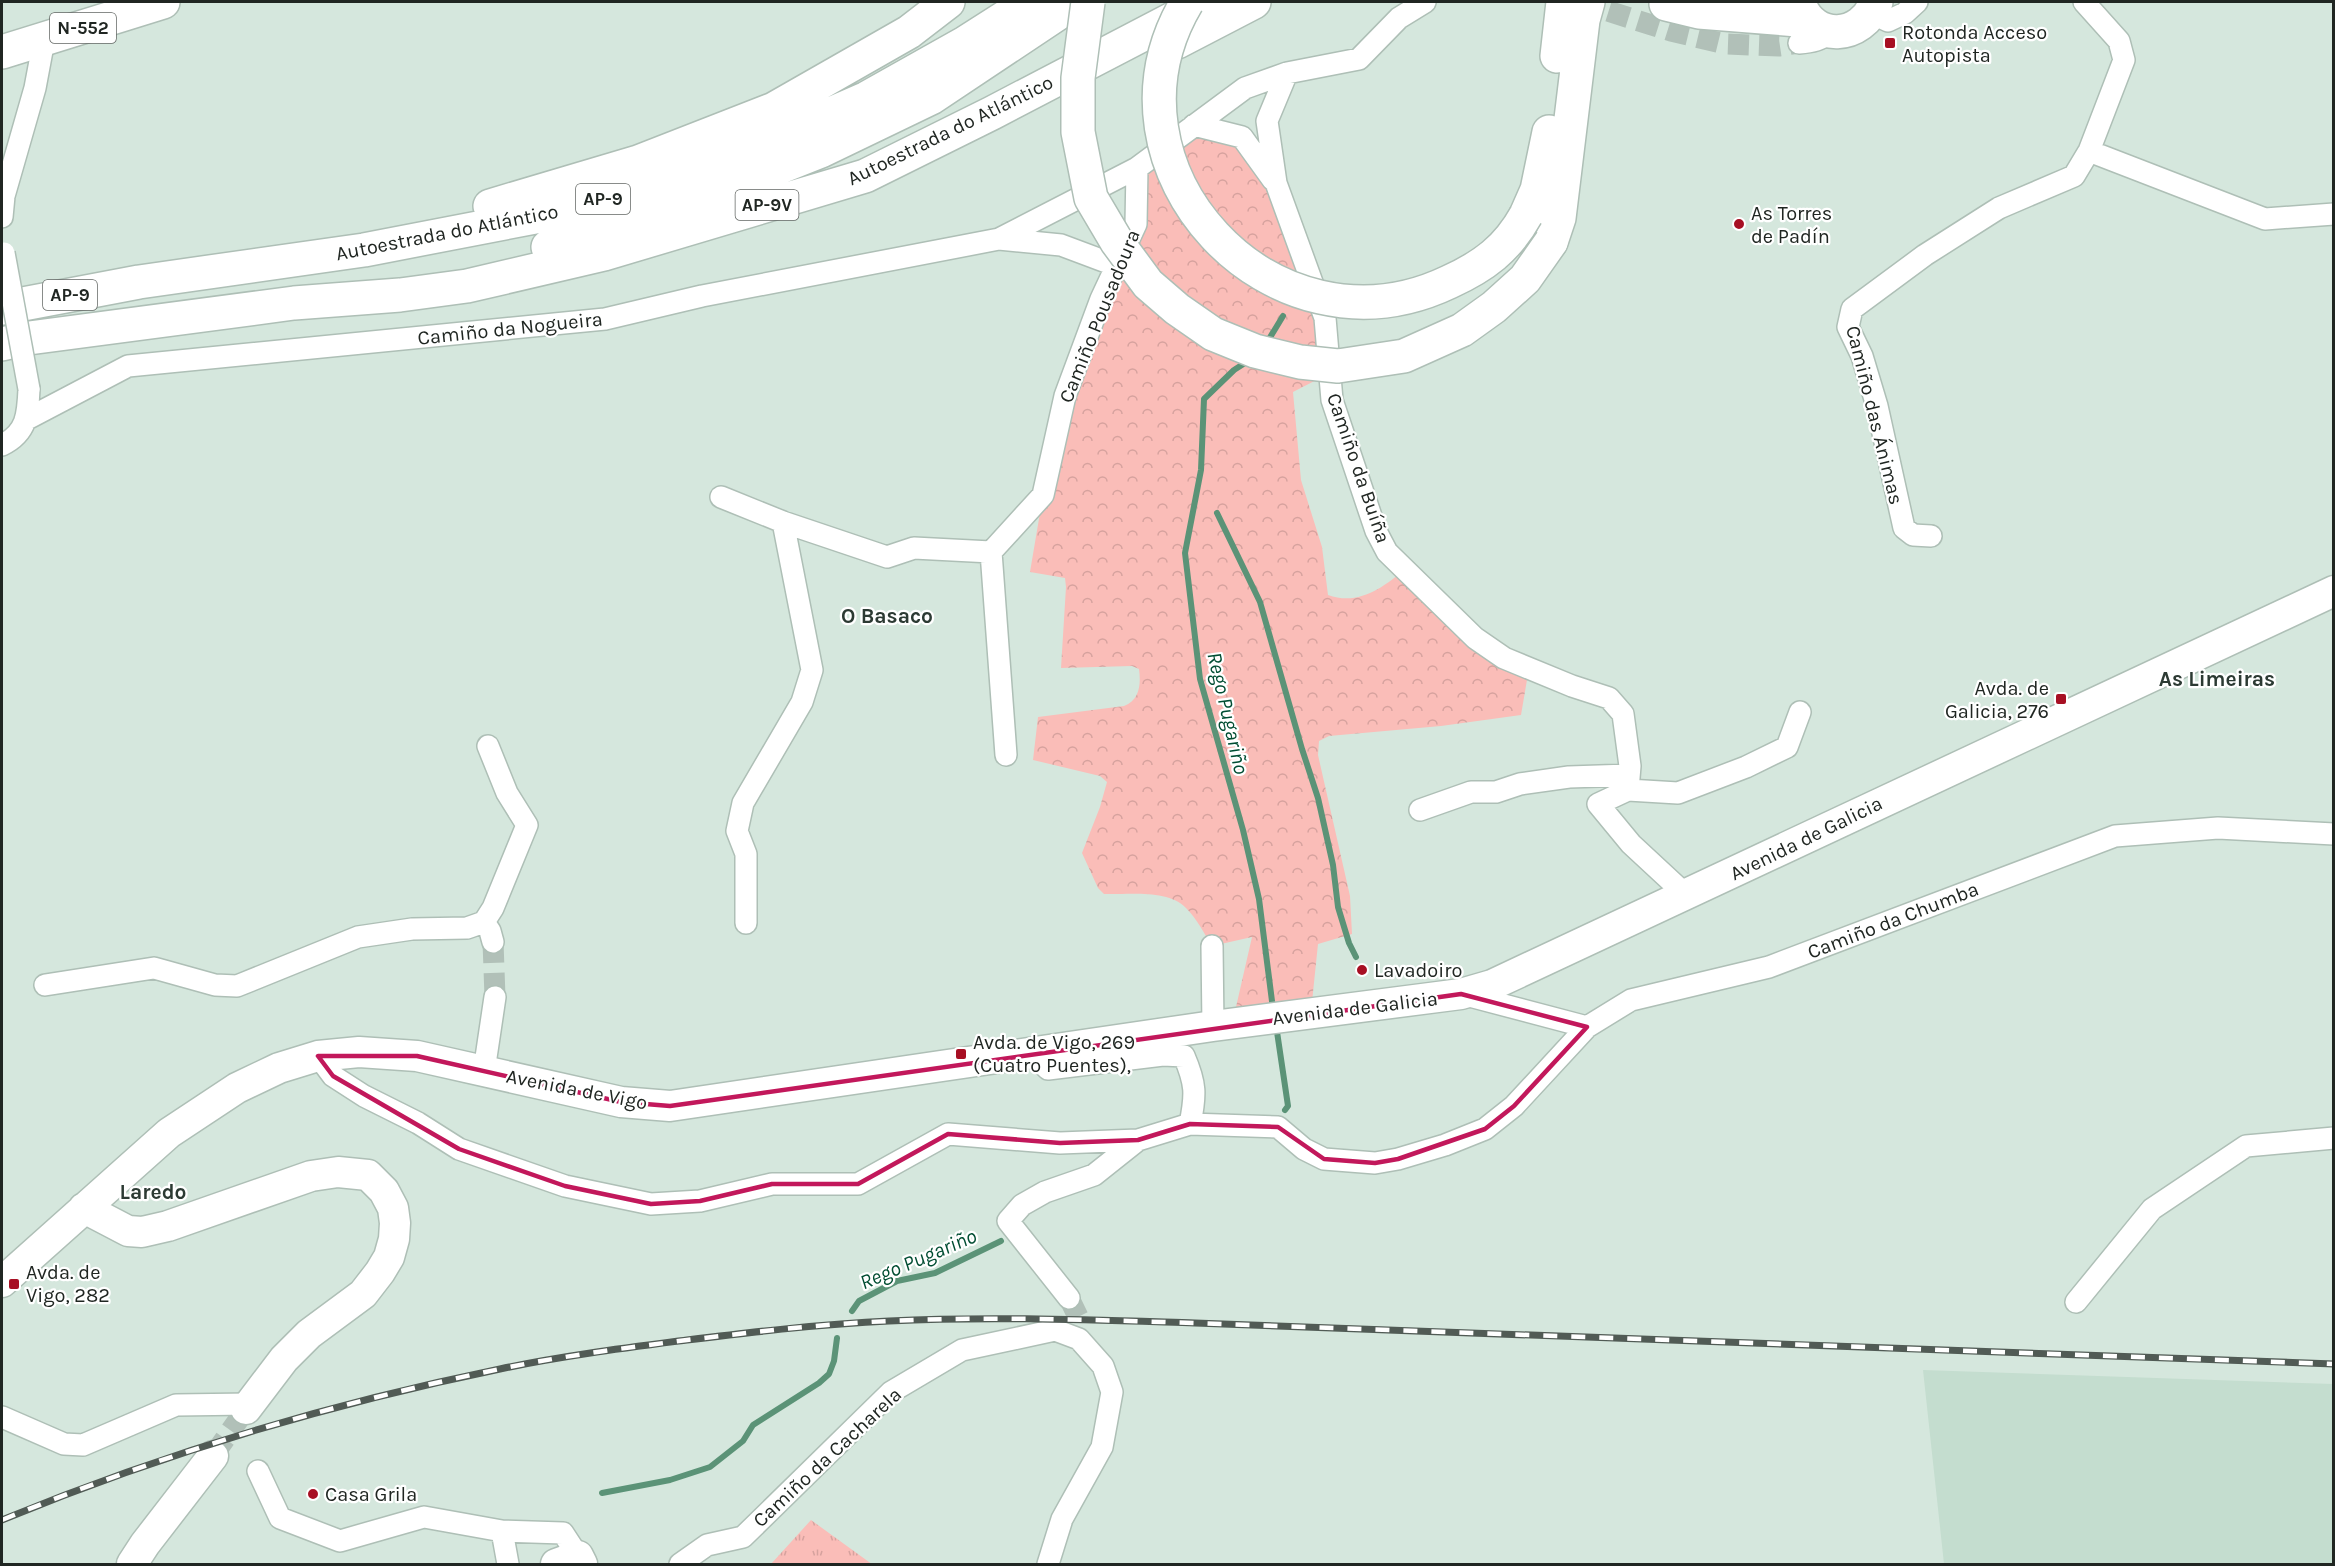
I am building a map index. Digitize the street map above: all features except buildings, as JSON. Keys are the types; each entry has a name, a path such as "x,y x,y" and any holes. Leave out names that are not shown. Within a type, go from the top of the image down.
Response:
{"highway":[{"name":"N-552","path":"2,52 164,2"},
{"path":"139,282 301,243 495,205 638,162 774,109 909,32 948,2"},
{"name":"Autoestrada do Atlántico","path":"2,308 139,282 364,250 556,213 719,163 867,98 965,43 1029,2"},
{"name":"Autoestrada do Atlántico","path":"294,303 551,246 687,204 821,151 931,98 1075,2"},
{"path":"1088,2 1078,78 1078,132 1091,198 1117,242 1148,284 1177,309 1213,334 1255,351 1300,362 1338,366 1404,356 1462,330 1494,307 1525,279 1551,242 1559,218 1583,20 1588,2"},
{"path":"1187,2 1176,21 1163,63 1160,91 1165,145 1174,173 1198,216 1248,267 1298,292 1329,300 1374,302 1433,290 1487,261 1515,235 1537,190 1546,154 1563,2"},
{"name":"Autoestrada do Atlántico","path":"2,344 29,338 294,303 400,295 467,286 604,254 865,176 1205,2"},
{"path":"865,176 1013,121 1144,59 1254,2"},
{"path":"1666,4 1699,12 1813,20 1853,29 1863,22 1873,8"}],"main road":[{"name":"Avenida de Galicia","path":"1260,1020 1461,994 1492,985 2334,591"},
{"name":"Avenida de Vigo","path":"2,1282 169,1133 237,1088 279,1068 318,1056 359,1052 417,1056 621,1102 670,1106 1260,1020"},
{"path":"84,1208 128,1230 142,1232 168,1226 310,1176 338,1172 368,1175 384,1191 393,1208 395,1223 394,1239 380,1272 363,1294 309,1334 284,1359 248,1407"},
{"path":"132,1564 213,1456"}],"street":[{"name":"Camiño da Nogueira","path":"27,419 128,366 605,319 702,296 999,239 1137,168 1245,88 1287,73 1359,60 1399,18 1425,2"},
{"path":"1873,8 1888,21 1905,13 1917,2"},
{"name":"Camiño das Ánimas","path":"1931,536 1913,535 1904,528 1877,406 1862,356 1848,327 1852,309 1925,255 1999,208 2074,176 2089,151 2124,60 2119,41 2084,2"},
{"path":"2,217 4,196 35,88 44,40"},
{"name":"Camiño da Buíña","path":"1287,73 1267,121 1276,183 1325,318 1332,400 1376,531 1387,552 1475,638 1504,658 1572,687 1609,698 1623,714 1629,783"},
{"name":"Camiño da Buíña","path":"1194,125 1242,137 1276,183"},
{"path":"2089,151 2265,219 2334,214"},
{"name":"Camiño Pousadoura","path":"991,552 1043,495 1065,396 1101,299 1136,224 1137,168"},
{"name":"Camiño da Nogueira","path":"999,239 1061,245 1117,266"},
{"path":"2,445 10,441 27,419 29,389 3,247"},
{"path":"721,497 783,522 887,557 914,548 991,552 1006,755"},
{"path":"746,924 746,854 737,831 743,803 802,702 812,670 783,522"},
{"path":"1420,810 1470,792 1496,792 1520,784 1569,777 1629,783 1678,793 1746,767 1787,747 1800,712"},
{"path":"45,985 154,968 215,985 237,986 358,937 412,929 467,928 484,922 493,908 527,825 507,793 488,746"},
{"path":"1629,783 1598,804 1631,844 1686,895"},
{"name":"Camiño da Chumba","path":"1587,1027 1630,1000 1769,967 2115,836 2218,828 2334,834"},
{"path":"484,922 493,942"},
{"path":"1212,946 1219,1026"},
{"path":"318,1056 333,1076 364,1096 418,1123 459,1149 565,1186 651,1204 700,1201 772,1184 858,1184 948,1134 1059,1143 1138,1140 1190,1124 1278,1127 1304,1149 1324,1159 1376,1163 1398,1159 1445,1145 1485,1129 1514,1106 1587,1027 1461,994"},
{"path":"483,1071 495,997"},
{"path":"1032,1054 1047,1069 1163,1055 1184,1056 1194,1079 1195,1102 1190,1124"},
{"path":"2076,1302 2152,1209 2246,1146 2334,1138"},
{"path":"1069,1298 1008,1221 1022,1204 1046,1192 1094,1175 1138,1140"},
{"name":"Camiño da Cacharela","path":"1048,1564 1062,1519 1102,1447 1112,1392 1103,1366 1082,1325"},
{"name":"Camiño da Cacharela","path":"680,1564 707,1545 743,1537 891,1392 962,1350 1055,1330 1079,1338 1103,1366"},
{"path":"2,1417 64,1444 83,1445 176,1405 248,1407"},
{"path":"258,1471 280,1518 340,1541 424,1517 502,1530 563,1533 572,1562"},
{"path":"502,1530 508,1564"}],"highlighted area":[{"path":"1461,994 1587,1027 1514,1106 1485,1129 1398,1159 1375,1163 1324,1159 1278,1127 1190,1124 1138,1140 1060,1143 948,1134 858,1184 772,1184 700,1201 651,1204 565,1186 459,1149 333,1076 318,1056 417,1056 621,1102 670,1106"}],"shaded area":[{"path":"1923,1370 2333,1384 2333,1564 1944,1564"}],"green space":[{"path":"1194,125 1242,137 1276,185 1325,318 1330,373 1293,392 1301,480 1322,547 1328,595 1339,598 1360,597 1388,583 1405,569 1529,668 1521,715 1441,726 1329,736 1319,741 1318,755 1350,896 1352,934 1318,944 1312,1002 1236,1007 1252,937 1212,946 1194,917 1178,902 1158,895 1104,894 1098,888 1082,853 1107,782 1100,776 1033,760 1038,717 1124,706 1133,700 1138,691 1139,669 1132,666 1061,668 1065,578 1030,572 1043,495 1065,396 1136,224 1137,168"},
{"path":"811,1520 869,1562 872,1564 771,1564"}],"waterway":[{"name":"Rego Pugariño","path":"1266,344 1283,316"},
{"name":"Rego Pugariño","path":"1248,361 1234,370 1204,399 1201,470 1185,553 1200,679 1243,830 1259,899 1273,1009"},
{"path":"1217,513 1260,602 1318,798 1333,865 1338,907 1349,943 1356,957"},
{"name":"Rego Pugariño","path":"1276,1025 1288,1106 1285,1110"},
{"name":"Rego Pugariño","path":"852,1311 859,1301 897,1281 935,1273 1001,1241"},
{"name":"Rego Pugariño","path":"602,1493 670,1480 710,1467 743,1441 753,1425 819,1383 829,1374 834,1361 837,1338"}],"tunnel":[{"path":"1579,2 1671,31 1725,44 1779,46 1799,43"},
{"path":"493,942 495,997"},
{"path":"1069,1298 1082,1325"},
{"path":"213,1456 246,1409"}],"railway":[{"path":"2,1520 123,1473 185,1452 309,1415 436,1383 523,1364 617,1349 762,1331 864,1322 966,1319 1118,1321 2334,1364"}],"place":[{"name":"Rotonda Acceso Autopista","path":"1890,43"},
{"name":"As Torres de Padín","path":"1739,224"},
{"name":"Avda. de Galicia, 276","path":"2061,699"},
{"name":"Lavadoiro","path":"1362,970"},
{"name":"Avda. de Vigo, 269 (Cuatro Puentes),","path":"961,1054"},
{"name":"Avda. de Vigo, 282","path":"14,1284"},
{"name":"Casa Grila","path":"313,1494"}],"district":[{"name":"O Basaco","path":"887,616"},
{"name":"As Limeiras","path":"2217,679"},
{"name":"Laredo","path":"153,1192"}]}
